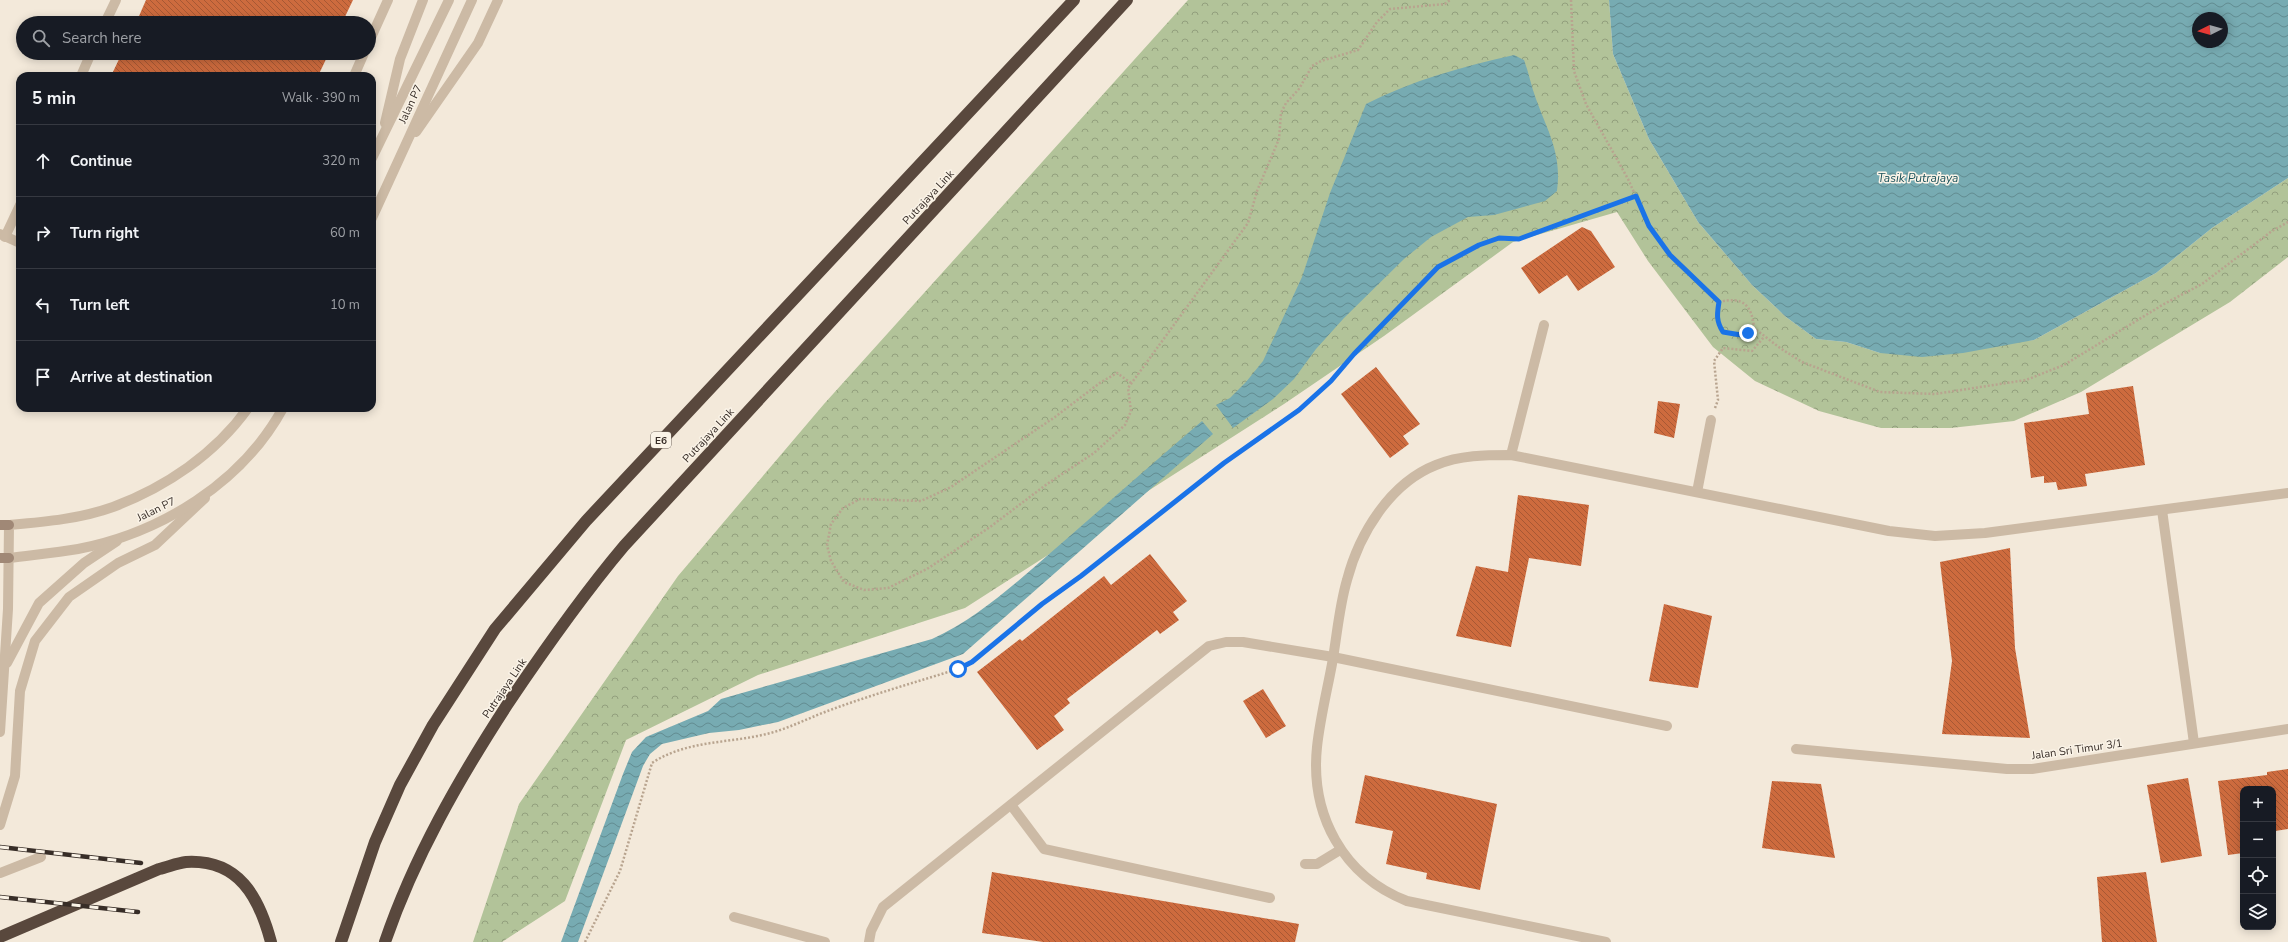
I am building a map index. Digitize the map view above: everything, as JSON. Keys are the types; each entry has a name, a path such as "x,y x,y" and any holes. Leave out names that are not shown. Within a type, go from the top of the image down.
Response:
{"highway":[{"name":"E6","path":"341,942 375,842 400,785 433,725 495,629 586,521 1074,0"},
{"name":"Putrajaya Link","path":"385,942 430,839 473,758 559,629 589,587 624,546 1127,0"},
{"path":"0,937 159,869 185,862 208,863 228,870 249,888 264,916 271,942"}],"street":[{"path":"108,16 116,0"},
{"path":"376,27 388,0"},
{"path":"380,142 400,59 423,0"},
{"name":"Jalan P7","path":"376,150 449,0"},
{"name":"Jalan P7","path":"376,209 472,0"},
{"path":"401,152 478,43 498,0"},
{"path":"82,72 88,60"},
{"path":"356,72 361,60"},
{"path":"16,212 3,235 16,241"},
{"path":"1511,455 1544,325"},
{"name":"Jalan P7","path":"4,525 58,520 112,507 154,489 193,465 235,426 245,412"},
{"name":"Jalan P7","path":"4,558 78,549 126,536 156,524 213,489 256,450 280,412"},
{"path":"1696,492 1711,420"},
{"path":"1606,942 1588,940 1407,902 1387,893 1371,882 1340,850 1329,831 1324,813 1317,770 1317,747 1346,581 1358,546 1371,523 1386,503 1411,480 1436,465 1464,457 1511,455 1889,531 1935,536 1985,533 2288,493"},
{"path":"0,824 15,776 20,691 35,641 69,597 118,563 155,545 213,489"},
{"path":"2162,510 2194,743"},
{"path":"0,732 5,665 4,525"},
{"path":"5,665 39,603 84,563 126,536"},
{"path":"869,942 871,931 884,907 1209,646 1226,642 1243,642 1333,657 1667,726"},
{"name":"Jalan Sri Timur 3/1","path":"1796,749 2019,769 2056,766 2288,729"},
{"path":"1011,805 1044,849 1270,898"},
{"path":"1305,864 1317,864 1340,850"},
{"path":"0,873 41,857"},
{"path":"734,917 825,942"}],"path":[{"path":"1131,383 1117,373 1101,382 1055,417 989,463 951,487 921,501 860,500 842,508 831,524 827,545 831,561 844,582 864,590 888,588 927,569 990,527 1047,484 1094,453 1125,425 1131,411 1128,388 1131,383 1248,223 1257,191 1279,139 1281,113 1286,103 1299,89 1312,66 1321,61 1358,50 1377,22 1390,9 1445,4 1450,0"},
{"path":"1571,0 1574,71 1586,104 1636,196 1649,226 1670,255 1719,302"},
{"path":"585,942 620,871 652,763 665,754 688,746 713,744 774,732 834,709 958,669 972,662 1042,604 1081,576 1224,463 1299,410 1331,381 1354,354 1438,267 1479,245 1499,238 1519,239 1636,196"},
{"path":"1719,302 1732,299 1744,303 1750,309 1754,328 1802,362 1880,392 1936,394 2026,380 2064,366 2158,308 2202,284 2272,231 2288,222"},
{"path":"1719,302 1717,314 1718,324 1723,332 1741,335 1754,328"},
{"path":"1711,420 1718,400 1714,360 1723,348 1752,351 1764,336"}],"green space":[{"path":"1188,0 1609,0 1613,54 1649,139 1698,222 1752,285 1786,317 1816,339 1846,342 1880,353 2034,340 2156,273 2212,228 2288,178 2288,257 2230,302 2081,392 2014,421 1951,428 1881,428 1819,411 1755,381 1713,347 1648,261 1617,212 1513,242 1384,336 1284,404 965,608 758,675 626,740 565,901 502,942 473,942 519,804 678,576 824,404"}],"water":[{"name":"Tasik Putrajaya","path":"1609,0 2288,0 2288,178 2212,228 2156,273 2034,340 1963,353 1922,357 1880,353 1846,342 1816,339 1786,317 1752,285 1698,222 1649,139 1613,54"},
{"path":"1514,55 1524,60 1534,94 1553,144 1558,166 1557,191 1545,201 1494,215 1468,217 1431,237 1404,259 1344,318 1316,349 1294,379 1273,399 1233,428 1216,405 1230,398 1246,382 1263,361 1302,277 1330,193 1366,104 1384,95 1438,75"},
{"path":"1202,421 1213,434 963,654 778,722 739,730 709,733 662,744 650,754 643,766 578,942 561,942 632,752 646,737 708,711 721,699 932,639 950,630 984,608 1016,582"}],"building":[{"path":"146,0 353,0 345,16 139,16"},
{"path":"119,60 326,60 320,72 113,72"},
{"path":"1582,227 1591,231 1615,267 1578,291 1567,275 1539,294 1521,268"},
{"path":"1376,367 1420,424 1403,436 1409,444 1390,458 1341,394"},
{"path":"2133,386 2145,465 2085,474 2087,486 2058,490 2056,482 2044,483 2044,476 2031,478 2024,423 2089,414 2086,393"},
{"path":"1658,401 1680,404 1674,438 1654,433"},
{"path":"1518,495 1589,505 1581,566 1529,558 1511,647 1456,636 1476,566 1508,572"},
{"path":"2010,548 2015,648 2030,738 1942,734 1952,661 1940,562"},
{"path":"1150,554 1187,601 1173,612 1179,620 1160,634 1157,630 1067,699 1070,703 1054,716 1064,730 1037,750 977,672 1020,639 1022,641 1104,576 1111,585"},
{"path":"1664,604 1712,616 1698,688 1649,681"},
{"path":"1263,689 1286,726 1266,738 1243,701"},
{"path":"2288,769 2288,829 2276,831 2276,786 2240,786 2240,853 2228,855 2218,781 2267,775 2267,772"},
{"path":"1365,775 1497,804 1480,890 1426,879 1427,873 1386,864 1393,831 1355,823"},
{"path":"2188,778 2202,856 2161,863 2147,785"},
{"path":"1772,781 1821,784 1835,858 1762,848"},
{"path":"992,872 1299,924 1295,942 1043,942 982,933"},
{"path":"2146,872 2157,942 2102,942 2097,877"}],"railway":[{"path":"0,847 141,863"},
{"path":"0,897 138,912"}],"route":[{"path":"958,669 972,662 1042,604 1081,576 1224,463 1299,410 1331,381 1354,354 1382,327 1438,267 1479,245 1499,238 1519,239 1636,196 1649,226 1670,255 1719,302 1717,314 1718,324 1723,332 1741,335 1748,333"}]}
